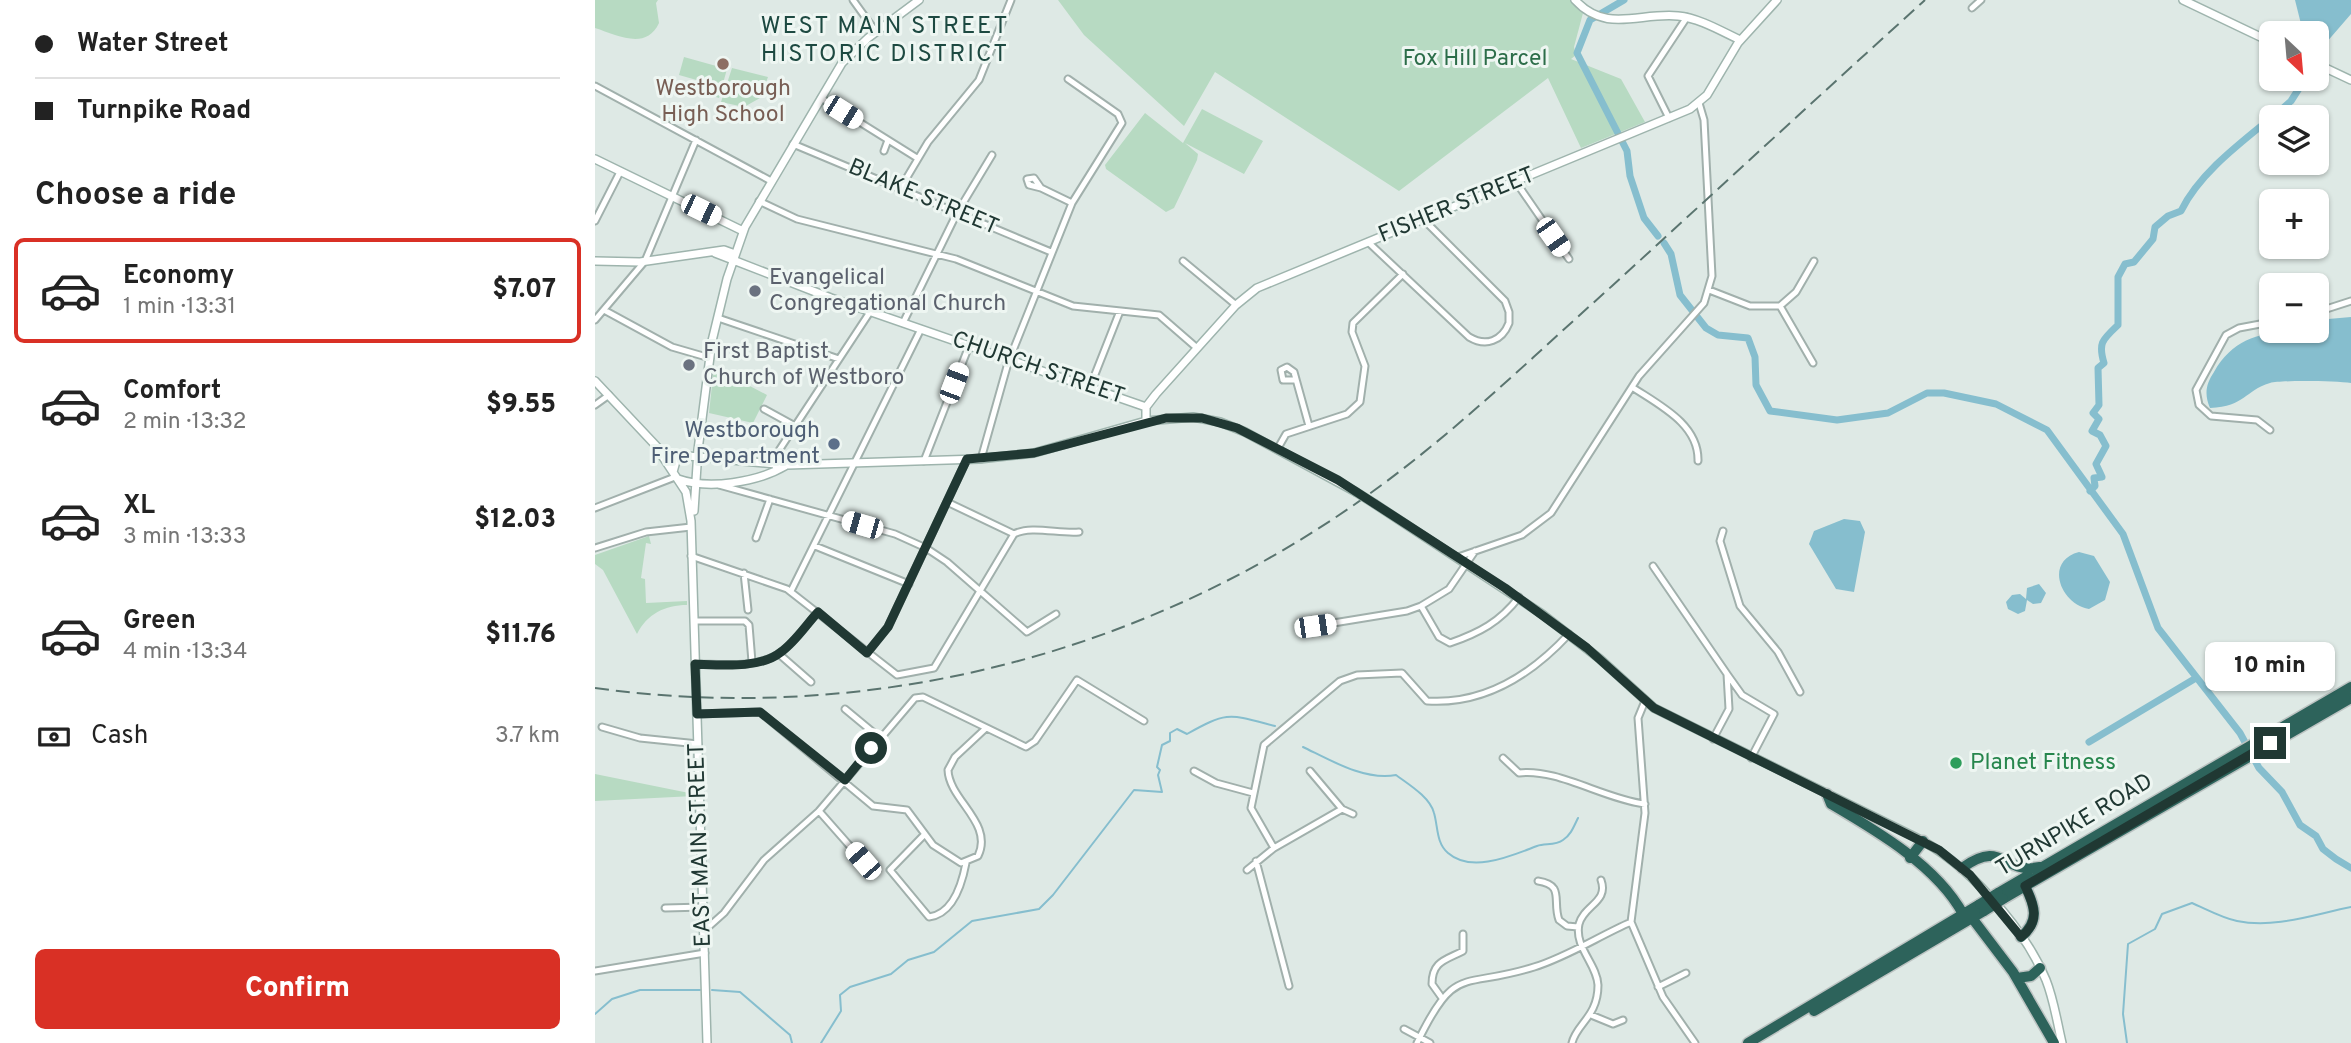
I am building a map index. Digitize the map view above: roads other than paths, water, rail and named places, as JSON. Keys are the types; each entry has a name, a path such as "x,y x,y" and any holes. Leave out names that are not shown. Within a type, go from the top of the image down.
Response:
{"highway":[{"name":"TURNPIKE ROAD","path":"1748,1043 2001,896 2025,886 2351,687"},
{"name":"TURNPIKE ROAD","path":"2001,896 2011,886 2043,866 2250,750 2351,698"},
{"path":"1828,794 1831,804 1910,858 1942,887 2017,978 2054,1043"},
{"path":"1910,858 1923,841"},
{"path":"1962,868 1976,858 1991,855 2026,869 2043,866"},
{"path":"2010,863 2015,875 2011,886"},
{"path":"2021,937 2031,926 2035,914 2025,886"},
{"name":"TURNPIKE ROAD","path":"1759,1043 1968,916"},
{"path":"2017,978 2031,976 2040,968"}],"main road":[{"path":"691,482 696,471 709,358 743,231 758,201 848,56 919,0"},
{"path":"1575,0 1587,11 1610,21 1687,17 1740,40"},
{"name":"FISHER STREET","path":"1146,407 1236,305 1265,284 1516,182 1699,103 1710,91 1740,40 1777,0"},
{"path":"2183,0 2259,36"},
{"path":"2329,70 2351,80"},
{"path":"595,159 743,231"},
{"name":"CHURCH STREET","path":"645,261 715,253 734,257 870,312 1146,407"},
{"path":"595,261 645,261"},
{"path":"595,382 655,445 665,453 694,462 696,471"},
{"path":"1146,407 1146,421"},
{"path":"655,445 675,476 691,482 712,483 787,465 981,459 1043,451 1146,421 1184,416 1211,419 1237,428 1356,492 1519,597 1569,634 1645,701 1713,739 1923,841 1962,868 2021,937 2040,968 2050,992 2062,1043"},
{"path":"675,476 674,464 684,457 698,455 775,468"},
{"name":"EAST MAIN STREET","path":"675,476 686,492 691,524"},
{"name":"EAST MAIN STREET","path":"691,482 695,496 691,524 691,556 707,1043"},
{"path":"695,496 712,483"}],"street":[{"path":"853,0 876,32"},
{"path":"1972,8 1981,0"},
{"path":"900,189 917,158 979,80 1011,1"},
{"path":"1669,118 1647,76 1687,17"},
{"path":"981,459 1009,359 1051,252 1072,203 1121,127 1119,115 1068,79"},
{"path":"595,94 597,87 771,181"},
{"path":"821,98 917,158"},
{"path":"1458,557 1522,535 1551,513 1632,387 1694,315 1709,290 1712,276 1703,120 1699,103"},
{"path":"595,320 645,261 696,140"},
{"path":"884,151 888,140"},
{"name":"BLAKE STREET","path":"793,144 1051,252"},
{"path":"903,323 957,213 992,155"},
{"path":"595,221 620,172"},
{"path":"1516,182 1569,259"},
{"path":"1041,188 1072,203"},
{"path":"758,201 797,219 937,254 1073,306 1162,317 1197,348"},
{"path":"1368,242 1472,339 1494,341 1507,328 1510,313 1505,301 1424,220"},
{"path":"1183,261 1236,305"},
{"path":"1709,290 1750,306 1780,306 1796,292 1814,261"},
{"path":"1278,448 1286,434 1347,414 1360,402 1365,366 1352,332 1353,323 1403,274"},
{"path":"2329,308 2351,301"},
{"path":"1780,306 1813,363"},
{"path":"604,310 672,346 709,358"},
{"path":"1090,387 1119,311"},
{"path":"775,468 776,455 870,312"},
{"path":"718,318 839,359"},
{"path":"2259,324 2239,328 2225,335 2196,390 2199,405 2211,416 2255,420 2270,430"},
{"path":"791,591 921,329"},
{"path":"924,461 969,346"},
{"path":"1296,380 1309,426"},
{"path":"1632,387 1679,420 1697,445 1698,461"},
{"path":"595,405 609,395"},
{"path":"764,409 795,426"},
{"path":"867,653 888,627 967,459"},
{"path":"595,508 675,476"},
{"path":"712,483 895,534 926,548 980,589 1027,632 1056,614"},
{"path":"653,487 656,496"},
{"path":"756,538 770,499"},
{"path":"947,502 1014,534"},
{"path":"595,548 646,531 691,524"},
{"path":"691,556 791,591 897,675 934,668 1014,534 1023,529 1059,534 1079,532"},
{"path":"1723,531 1720,541 1740,606 1778,652 1800,692"},
{"path":"814,546 909,583"},
{"path":"1315,626 1407,611 1421,606 1444,593 1475,551"},
{"path":"1653,566 1740,693 1774,714 1751,758"},
{"path":"744,573 748,610"},
{"path":"1421,606 1439,637 1450,643 1496,623 1519,597"},
{"path":"695,664 752,662 779,654 818,612"},
{"path":"694,621 745,621 749,625 752,662"},
{"path":"1275,848 1254,816 1253,793 1261,754 1269,738 1348,676 1394,671 1405,675 1427,701 1473,697 1531,671 1569,634"},
{"path":"779,654 811,682"},
{"path":"1727,674 1729,709"},
{"path":"705,930 724,914 764,860 819,811 912,700 919,696 1021,746 1029,746 1076,681 1086,683 1144,721"},
{"path":"1713,739 1740,693"},
{"path":"1645,701 1637,718 1646,804 1631,922 1658,987 1695,1043"},
{"path":"845,709 880,738"},
{"path":"697,714 760,712 878,808 907,810 940,851 966,863"},
{"path":"603,727 640,738 698,744"},
{"path":"925,834 890,870 929,917 935,915 958,894 966,863 979,853 981,836 952,785 948,770 959,753 985,729"},
{"path":"1503,758 1519,773 1547,773 1620,801 1646,804"},
{"path":"1194,771 1216,783 1253,793"},
{"path":"1310,771 1342,809 1353,814"},
{"path":"1247,870 1275,848 1342,809"},
{"path":"819,811 863,861"},
{"path":"1257,861 1289,986"},
{"path":"1572,1043 1574,1035 1591,1015 1597,979 1581,945 1578,927 1584,912 1602,897 1604,890 1601,880"},
{"path":"1538,881 1550,883 1555,888 1559,920 1567,926 1578,927"},
{"path":"665,908 704,908"},
{"path":"1419,1040 1443,998 1468,980 1535,967 1631,922"},
{"path":"1443,998 1432,984 1434,968 1443,959 1463,951 1466,942 1463,934"},
{"path":"595,971 705,953"},
{"path":"1658,987 1686,973"},
{"path":"1591,1015 1612,1024 1623,1020"},
{"path":"1404,1029 1419,1040 1430,1043"}],"water":[{"path":"2295,0 2351,0 2351,14 2329,39 2329,21 2300,21"},
{"path":"2351,317 2351,383 2270,383 2231,404 2210,408 2207,394 2209,381 2223,358 2234,348 2259,336 2259,343 2329,343 2329,319"},
{"path":"1844,519 1860,521 1865,532 1854,592 1836,589 1809,544 1814,531"},
{"path":"2079,552 2094,556 2110,582 2105,600 2089,609 2070,599 2060,582 2062,564 2068,557"},
{"path":"2039,584 2046,593 2041,603 2033,604 2027,600 2025,611 2018,614 2008,609 2006,602 2012,595 2020,594 2026,599 2027,588"}],"waterway":[{"path":"1624,0 1590,20 1577,53 1627,151 1630,176 1644,218 1658,236"},
{"path":"2286,105 2297,91"},
{"path":"2090,491 2095,486 2094,478 2102,477 2096,464 2106,446 2100,435 2092,431 2099,419 2093,413 2099,405 2098,368 2104,363 2102,346 2105,338 2118,325 2118,277 2125,264 2134,262 2153,239 2155,227 2168,216 2181,211 2209,172 2259,128"},
{"path":"1664,243 1671,254 1680,295 1706,328 1718,335 1748,338 1755,357 1756,385 1770,411 1837,420 1888,413 1927,393 1944,393 1996,404 2047,430 2123,534 2158,628 2240,733 2259,768 2282,792 2300,825 2316,836 2323,849 2351,868"},
{"path":"2089,742 2196,678"},
{"path":"821,1043 841,1011 840,995 850,987 891,974 908,960 934,952 972,921 1039,909 1053,895 1134,790 1162,792 1158,775 1160,770 1157,767 1162,745 1170,741 1170,733 1177,729 1187,734 1212,721 1229,717 1275,726"},
{"path":"1303,747 1360,772 1396,775 1418,791 1432,807 1444,849 1458,859 1469,862 1493,861 1540,845 1560,842 1570,833 1578,818"},
{"path":"2127,1043 2123,1014 2128,944 2155,929 2162,914 2192,903 2231,920 2266,923 2295,920 2351,907"},
{"path":"595,1014 612,999 640,990 700,990"},
{"path":"712,990 740,992 790,1035 792,1043"}],"railway":[{"path":"595,688 700,697 805,696 909,684 1011,663 1111,631 1207,591 1300,540 1387,481 1445,435 1925,0"}],"place":[{"name":"Westborough High School","path":"723,64"},
{"name":"Evangelical Congregational Church","path":"755,291"},
{"name":"First Baptist Church of Westboro","path":"689,365"},
{"name":"Westborough Fire Department","path":"834,444"},
{"name":"Planet Fitness","path":"1956,763"}],"district":[{"name":"WEST MAIN STREET HISTORIC DISTRICT","path":"885,41"}],"park label":[{"name":"Fox Hill Parcel","path":"1475,59"}]}
